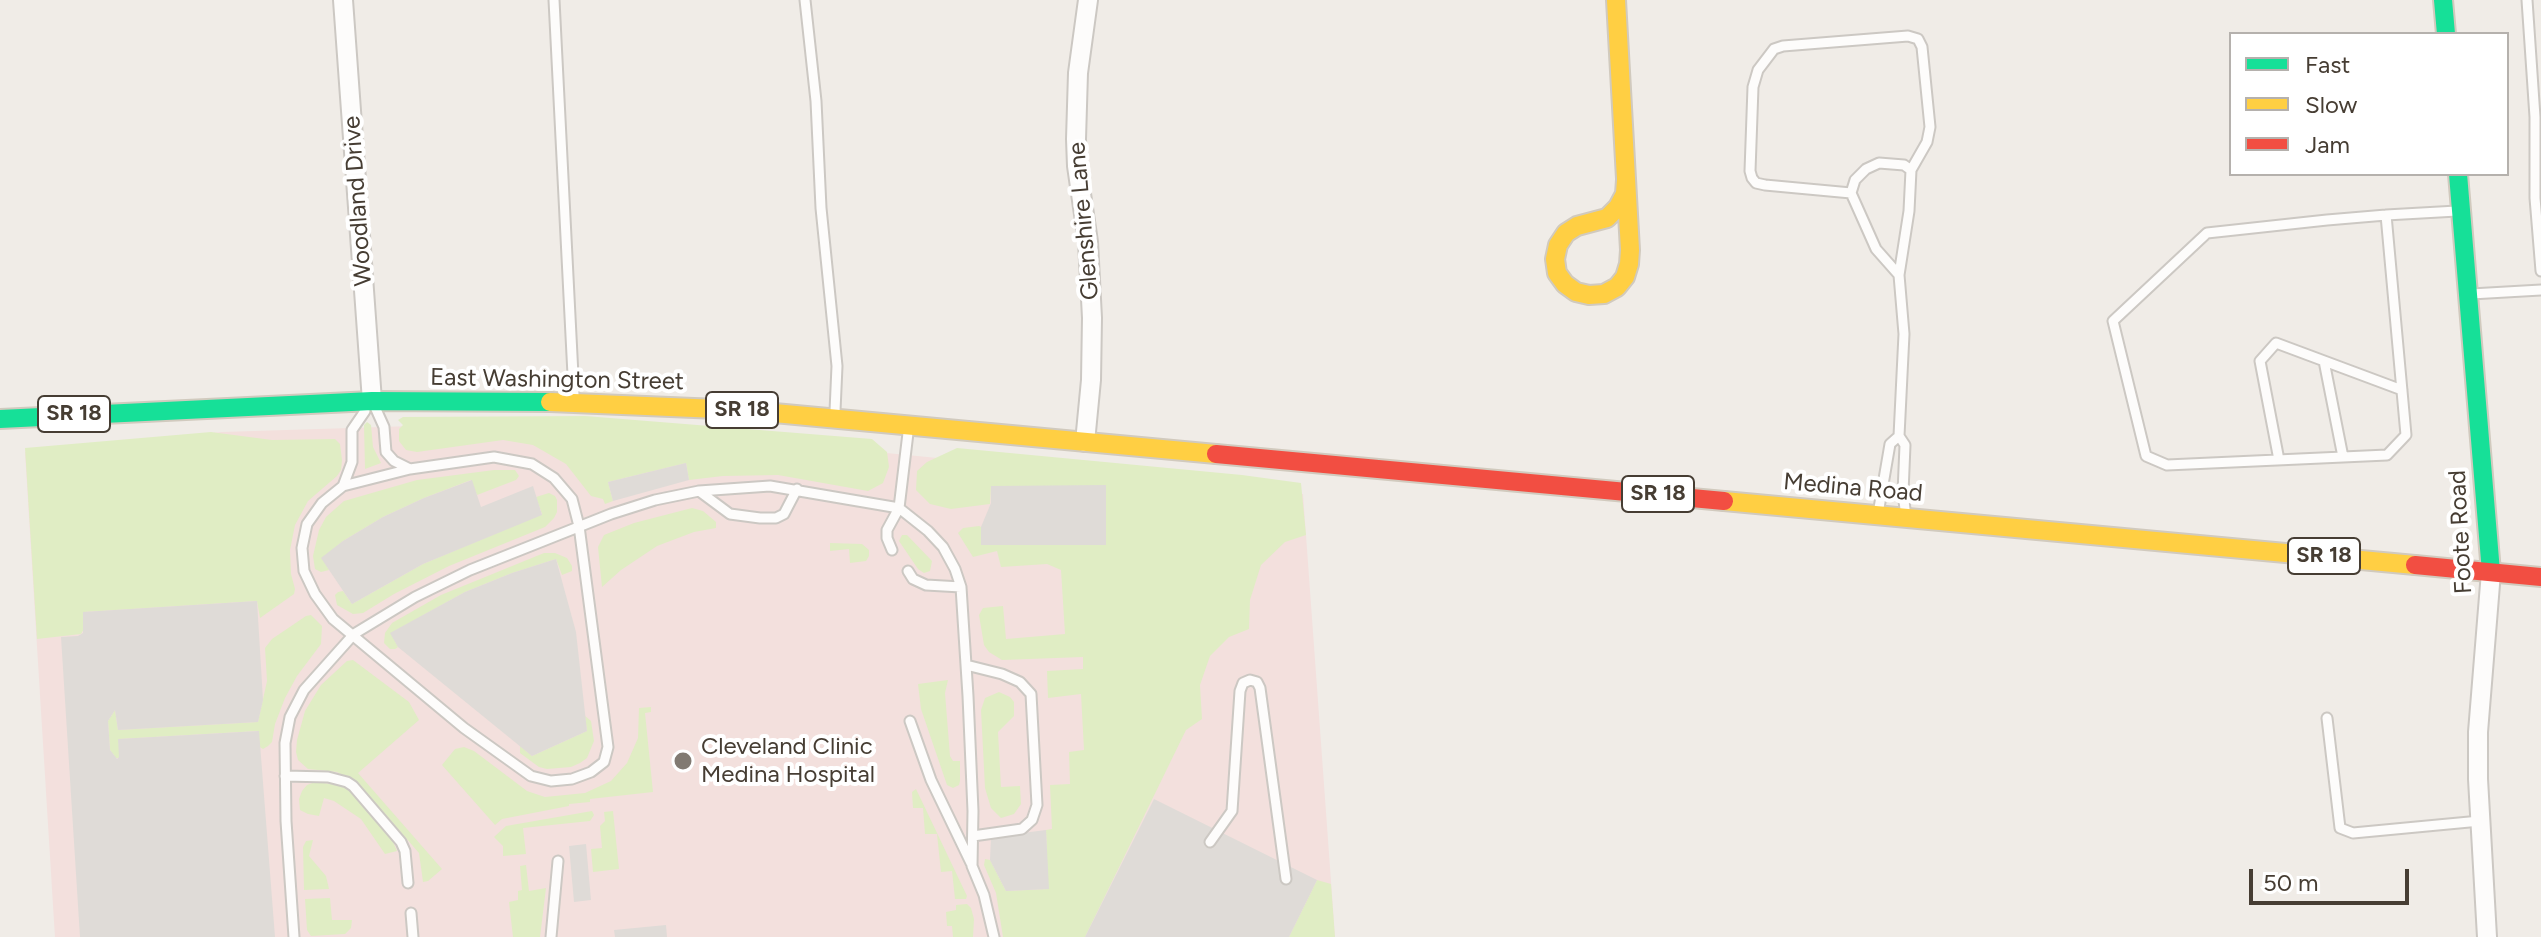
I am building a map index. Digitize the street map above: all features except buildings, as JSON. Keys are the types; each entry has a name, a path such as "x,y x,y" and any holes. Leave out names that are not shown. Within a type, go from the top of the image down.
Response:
{"main road":[{"path":"1616,0 1630,250 1629,264 1625,277 1617,287 1604,294 1576,292 1557,273 1555,259 1558,245 1566,233 1577,226 1607,218 1625,194 1626,180"},
{"path":"2443,0 2446,32"},
{"name":"Foote Road","path":"2458,176 2491,572"},
{"name":"East Washington Street","path":"0,419 372,401 574,402 742,410 1160,448"},
{"name":"Medina Road","path":"1160,448 2541,577"}],"street":[{"name":"Woodland Drive","path":"343,0 372,401"},
{"name":"Glenshire Lane","path":"1085,442 1091,380 1092,318 1088,242 1076,139 1078,73 1088,0"},
{"name":"Foote Road","path":"2487,937 2478,732 2491,572"}],"lane":[{"path":"554,0 574,402"},
{"path":"805,0 837,366 835,419"},
{"path":"2527,0 2538,117 2541,271"},
{"path":"1851,193 1765,185 1756,183 1752,178 1753,87 1758,70 1774,49 1783,46 1908,36 1918,39 1922,47 1930,127 1927,142 1911,170 1909,211 1899,275 1904,334 1899,436 1905,445 1903,493 1906,517"},
{"path":"1899,275 1876,249 1851,193 1855,180 1866,169 1879,163 1904,165 1911,170"},
{"path":"2386,215 2406,435 2387,455 2167,465 2146,456 2113,321 2207,233 2386,215 2461,210"},
{"path":"2468,294 2541,290"},
{"path":"2279,460 2260,361 2276,343 2402,390"},
{"path":"2324,361 2343,457"},
{"path":"372,401 384,427 386,452 394,461 410,469"},
{"path":"343,486 352,462 352,430 372,401"},
{"path":"892,550 887,530 899,508 909,425"},
{"path":"1878,514 1890,444 1899,436"},
{"path":"494,457 532,464 564,486 572,499 579,526 608,747 604,762 591,772 572,779 551,781 531,776 439,709 333,619 315,594 304,571 302,548 307,524 322,503 343,486 410,469 494,457"},
{"path":"294,937 285,776 285,743 290,717 317,673 354,634 415,597 470,570 579,526 655,500 735,487 797,489 899,508 943,547 961,587 972,866"},
{"path":"699,491 730,514 776,518 784,514 797,489"},
{"path":"908,571 913,579 926,585 961,587"},
{"path":"966,665 1020,682 1031,694 1037,805 1032,820 1022,829 973,836"},
{"path":"1210,842 1232,811 1240,691 1243,683 1250,680 1257,682 1260,688 1286,879"},
{"path":"2327,718 2340,828 2353,833 2480,821"},
{"path":"910,721 931,780 984,895 994,937"},
{"path":"285,776 328,777 353,786 401,842 405,851 408,883"},
{"path":"551,937 558,861"},
{"path":"411,913 413,937"}],"shaded area":[{"name":"Cleveland Clinic Medina Hospital","path":"477,424 846,449 1303,494 1335,937 55,937 25,452 222,432"},
{"path":"686,463 689,480 613,501 608,482"},
{"path":"472,480 481,507 533,486 542,515 423,564 352,604 321,558 383,517"},
{"path":"1106,485 1106,545 981,545 981,527 991,503 991,486"},
{"path":"556,559 576,632 587,731 532,756 398,647 390,633 465,592"},
{"path":"257,601 263,700 258,722 118,730 115,710 108,721 110,750 117,759 118,739 259,731 275,937 80,937 61,637 83,633 83,612"},
{"path":"1154,799 1317,880 1289,937 1085,937"},
{"path":"1046,830 1049,889 1006,891 990,860 991,837"},
{"path":"586,844 591,900 574,902 569,846"},
{"path":"666,925 667,937 615,937 614,930"}],"green space":[{"path":"585,416 872,439 887,452 889,467 883,483 868,491 778,475 689,480 686,463 608,482 613,501 605,504 603,499 591,496 566,464 533,445 503,440 417,452 406,450 399,441 399,429 403,425 398,420 403,417"},
{"path":"367,422 371,425 373,447 381,463 365,469 364,425"},
{"path":"211,432 272,440 335,439 340,444 341,470 308,501 295,525 290,550 294,594 260,618 257,601 84,612 81,634 37,639 25,448"},
{"path":"957,448 1301,483 1306,535 1285,542 1261,565 1250,600 1249,629 1229,637 1210,656 1200,685 1202,719 1186,730 1085,937 1003,937 996,893 984,865 985,859 990,860 1006,891 1048,889 1046,830 1052,829 1050,785 1070,784 1069,752 1084,750 1081,694 1048,698 1047,671 1083,669 1083,657 1002,660 984,645 979,615 983,608 1003,606 1006,639 1065,634 1061,570 1047,564 1001,567 997,551 973,557 958,533 963,528 981,527 981,545 1106,545 991,486 990,504 951,509 930,504 916,490 917,471 927,462"},
{"path":"515,470 519,476 516,480 477,495 471,480 424,498 383,517 343,541 322,558 329,570 321,572 315,569 313,556 319,530 326,517 344,501 417,480"},
{"path":"549,493 557,500 557,512 545,527 449,566 363,613 353,614 337,605 335,595 338,592 343,591 352,604 423,564 542,514 536,497"},
{"path":"692,508 703,511 716,522 716,528 694,532 657,546 602,587 598,547 604,535 634,523"},
{"path":"902,535 907,535 932,561 930,571 924,573 918,569 899,541"},
{"path":"830,543 862,544 869,550 869,556 866,561 850,563 849,549 830,551"},
{"path":"544,553 567,558 572,571 562,575 556,559 512,573 465,592 391,633 398,647 395,649 384,643 385,633 392,623 441,595"},
{"path":"311,615 322,626 321,644 285,698 272,742 268,746 260,747 258,731 119,739 119,758 110,750 108,721 115,710 118,730 258,722 267,681 265,648 272,639"},
{"path":"353,660 409,702 419,720 358,773 442,869 428,881 423,882 419,853 359,784 337,772 308,769 298,760 297,740 305,711 321,685 347,661"},
{"path":"948,680 945,693 950,756 953,761 960,761 959,785 953,788 947,785 921,709 918,684"},
{"path":"999,692 1014,702 1014,716 998,732 1001,787 1020,786 1021,804 1014,814 1001,818 991,808 985,788 981,710 985,698"},
{"path":"651,707 651,712 645,713 653,792 590,799 590,802 502,819 495,825 442,765 455,749 464,747 474,751 527,791 545,797 585,793 611,781 627,763 638,738 639,708"},
{"path":"585,716 591,721 594,741 587,758 580,763 547,769 520,753 520,746 532,756 587,731"},
{"path":"315,782 340,785 349,790 391,837 397,851 385,854 361,819 334,801 324,798 319,816 300,810 302,791"},
{"path":"916,789 967,896 966,899 955,899 952,871 941,872 937,834 925,834 923,808 913,808 912,792"},
{"path":"592,811 594,815 590,821 523,828 526,854 503,856 503,846 494,837 506,826"},
{"path":"613,811 619,869 593,872 591,849 602,848 600,826 605,821 604,812"},
{"path":"313,840 309,856 326,876 329,889 304,890 303,847 306,841"},
{"path":"526,865 529,891 546,888 540,937 513,937 509,902 518,900 518,891 522,890 520,866"},
{"path":"1317,880 1331,884 1335,937 1289,937"},
{"path":"330,898 332,920 352,920 351,928 345,934 311,936 307,930 305,899"},
{"path":"967,904 974,919 973,937 953,937 952,926 947,926 946,912 956,910 956,905"}],"traffic: fast":[{"path":"2443,0 2446,32"},
{"path":"2458,176 2491,572"},
{"path":"0,419 372,401 550,402"}],"traffic: slow":[{"path":"1616,0 1630,250 1629,264 1625,277 1617,287 1604,294 1576,292 1557,273 1555,259 1558,245 1566,233 1577,226 1607,218 1625,194 1626,180"},
{"path":"550,402 742,410 1216,454"},
{"path":"1724,501 2415,565"}],"traffic: jam":[{"path":"1216,454 1724,501"},
{"path":"2415,565 2541,577"}],"place":[{"name":"Cleveland Clinic Medina Hospital","path":"683,761"}]}
